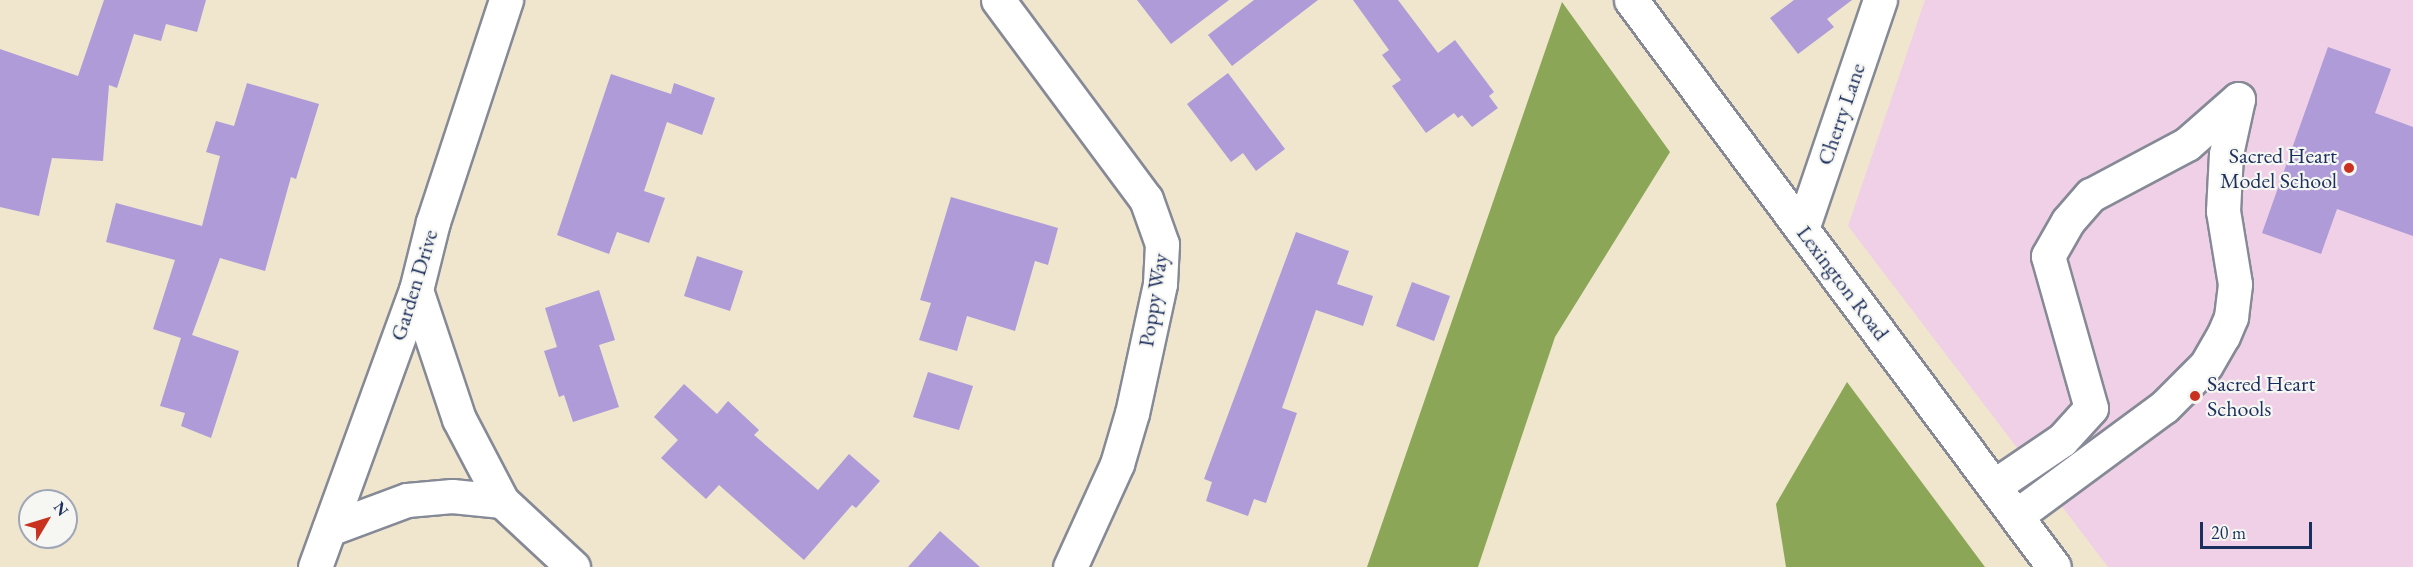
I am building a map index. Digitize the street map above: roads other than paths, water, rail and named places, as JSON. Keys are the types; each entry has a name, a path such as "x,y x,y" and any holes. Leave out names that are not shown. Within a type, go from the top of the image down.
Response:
{"street":[{"name":"Garden Drive","path":"315,567 416,290 433,222 506,0"},
{"name":"Poppy Way","path":"998,0 1146,199 1162,243 1160,284 1132,413 1116,464 1070,567"},
{"name":"Lexington Road","path":"1631,0 2054,567"},
{"name":"Cherry Lane","path":"1802,229 1880,0"},
{"path":"1994,486 2062,440 2091,408 2048,256 2068,221 2091,195 2187,144 2238,99 2226,154 2223,211 2235,284 2231,317 2223,336 2206,365 2164,406 2016,516"},
{"path":"416,290 459,419 502,501 573,567"},
{"path":"329,529 407,500 452,496 502,501"}],"place":[{"name":"Sacred Heart Model School","path":"2349,168"},
{"name":"Sacred Heart Schools","path":"2195,396"}]}
